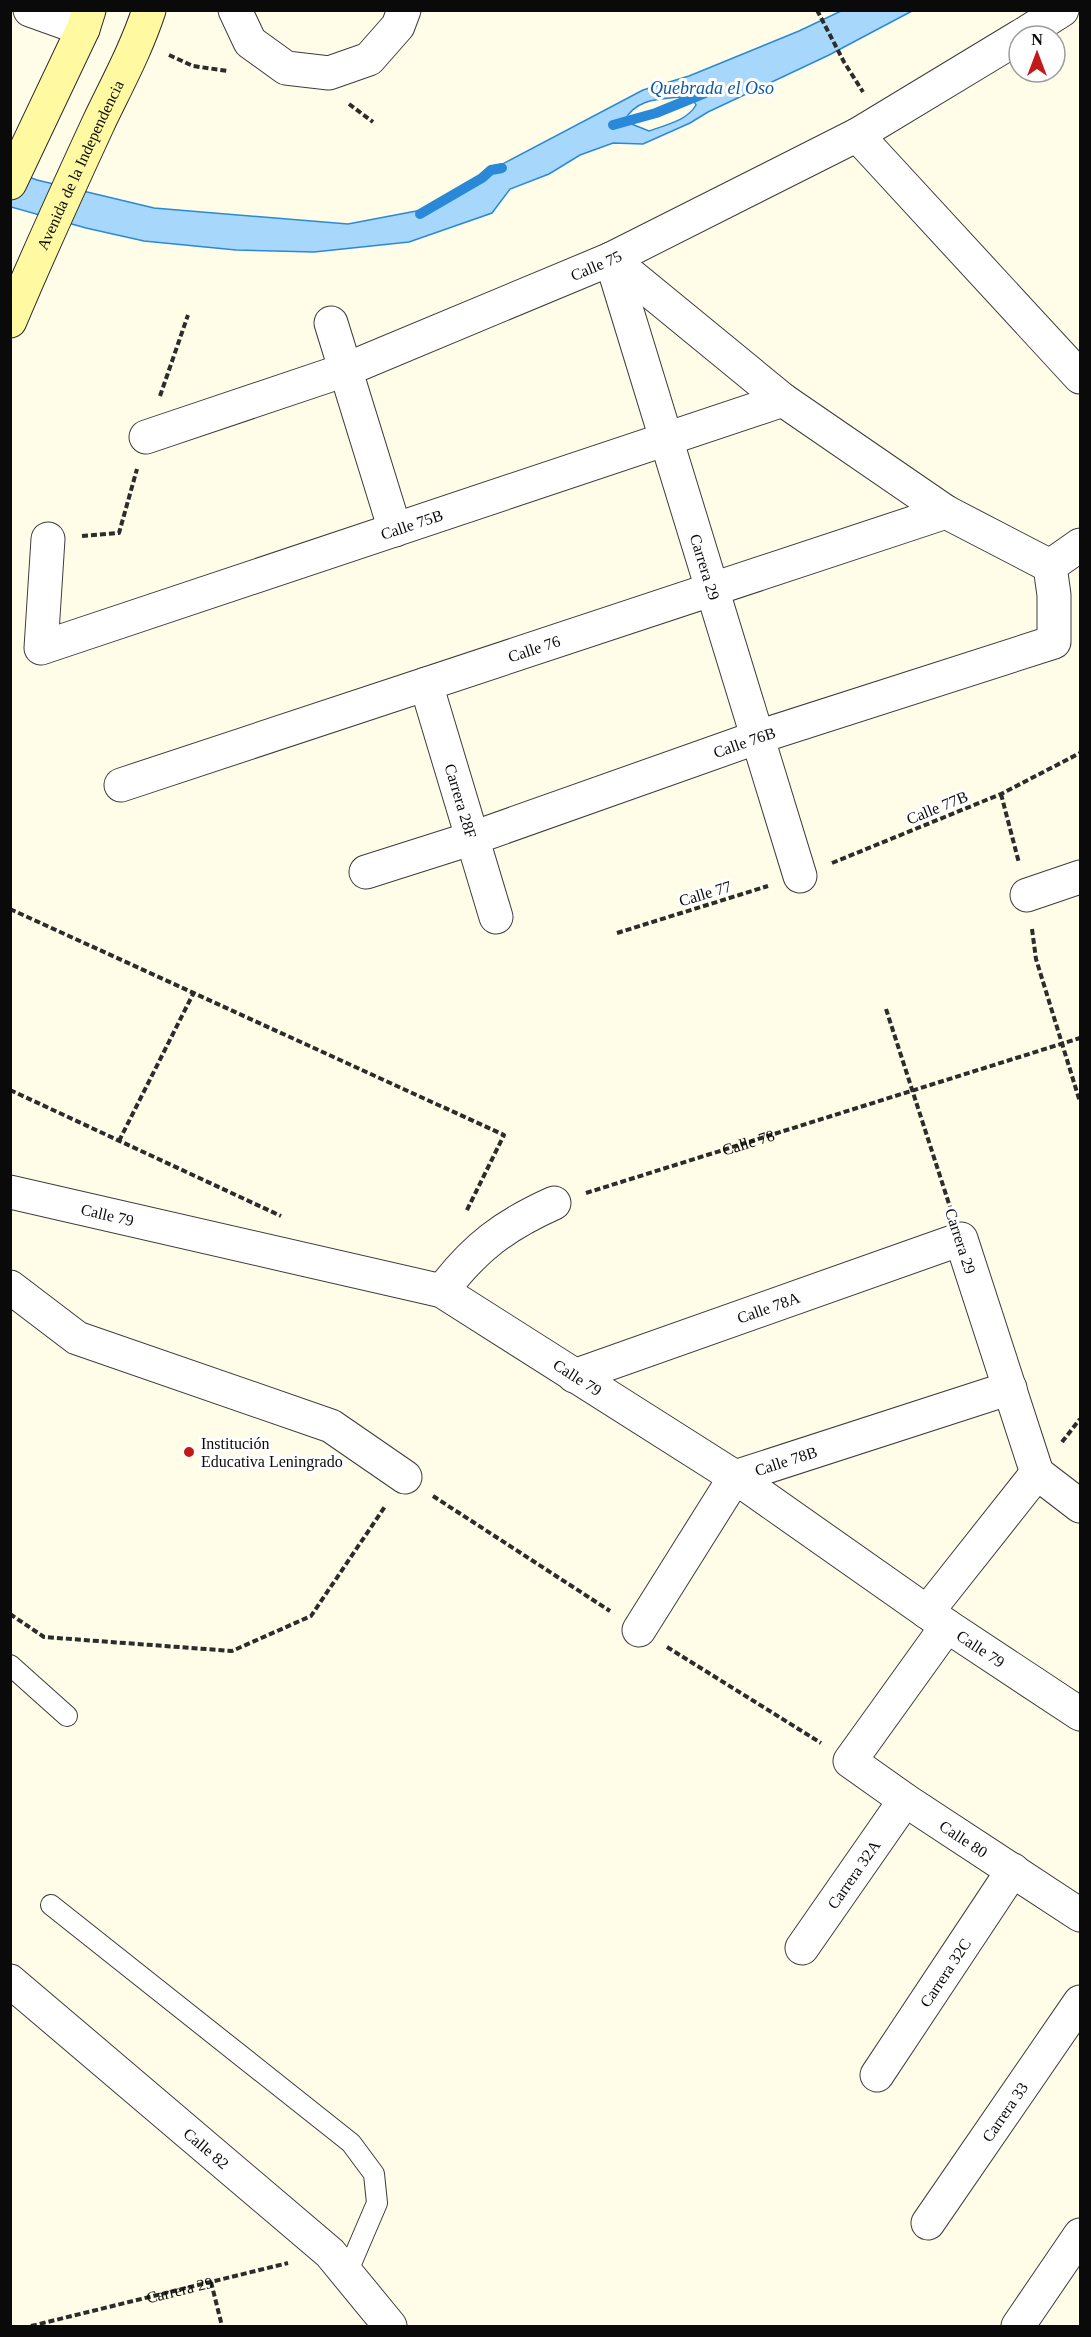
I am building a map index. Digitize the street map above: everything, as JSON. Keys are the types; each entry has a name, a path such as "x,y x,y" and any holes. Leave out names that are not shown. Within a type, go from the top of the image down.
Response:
{"main road":[{"name":"Avenida de la Independencia","path":"10,321 98,124 139,41 149,10"},
{"path":"10,183 46,111 86,20"}],"street":[{"path":"30,10 86,20"},
{"path":"234,10 250,42 286,68 329,74 369,59 398,26 404,10"},
{"name":"Calle 75","path":"1039,24 1062,10"},
{"name":"Calle 75","path":"146,437 345,370 611,259 857,135 1007,44"},
{"path":"857,135 1080,377"},
{"path":"611,259 783,400 946,512 1050,567 1080,545"},
{"name":"Carrera 29","path":"611,259 800,876"},
{"path":"331,323 395,530"},
{"name":"Calle 75B","path":"48,539 41,648 783,400"},
{"name":"Calle 76","path":"121,785 946,512"},
{"name":"Calle 76B","path":"366,872 473,838 758,737 1054,642 1050,567"},
{"name":"Carrera 28F","path":"426,684 496,916"},
{"path":"1027,895 1080,877"},
{"name":"Calle 79","path":"10,1192 442,1291 735,1477 937,1619 1080,1714"},
{"path":"442,1291 462,1264 483,1245 505,1228 554,1203"},
{"name":"Carrera 29","path":"961,1239 1037,1473"},
{"name":"Calle 78A","path":"574,1376 961,1239"},
{"path":"10,1287 78,1338 331,1426 405,1477"},
{"name":"Calle 78B","path":"639,1630 735,1477 1010,1388"},
{"path":"937,1619 1037,1473 1080,1506"},
{"name":"Calle 80","path":"937,1619 850,1761 905,1800 1080,1915"},
{"name":"Carrera 32A","path":"802,1948 905,1800"},
{"name":"Carrera 32C","path":"877,2075 1013,1870"},
{"name":"Calle 82","path":"10,1981 338,2263 390,2326"},
{"name":"Carrera 33","path":"928,2223 1080,2002"},
{"path":"1018,2326 1080,2235"}],"lane":[{"path":"10,1665 67,1716"},
{"path":"51,1905 351,2143 374,2174 377,2203 338,2263"}],"path":[{"path":"817,10 844,62"},
{"path":"119,533 146,437 188,315"},
{"name":"Calle 77B","path":"800,876 1000,794 1080,753"},
{"path":"1000,794 1027,895 1036,959 1080,1102"},
{"name":"Calle 77","path":"617,933 800,876"},
{"path":"10,909 504,1136 462,1221"},
{"path":"119,1141 194,992"},
{"name":"Carrera 29","path":"886,1009 911,1092 961,1239"},
{"name":"Calle 78","path":"554,1203 1080,1038"},
{"path":"10,1090 291,1221"},
{"path":"10,1614 44,1637 232,1651 311,1616 405,1477"},
{"name":"Carrera 29","path":"31,2326 211,2282 338,2263"},
{"path":"211,2282 222,2326"}],"water":[{"name":"Quebrada el Oso","path":"841,11 912,11 829,55 708,112 690,123 643,144 613,143 580,155 549,174 510,189 492,213 409,242 314,252 236,250 144,241 11,207 10,170 37,180 154,208 348,224 432,208 477,185 491,170 643,90 689,76 799,31","holes":["664,98 692,98 696,105 687,115 649,131 624,121 641,104"]}],"waterway":[{"path":"613,125 656,113 705,93"},
{"path":"420,214 482,178 491,170 502,168"}],"place":[{"name":"Institución Educativa Leningrado","path":"189,1452"}]}
